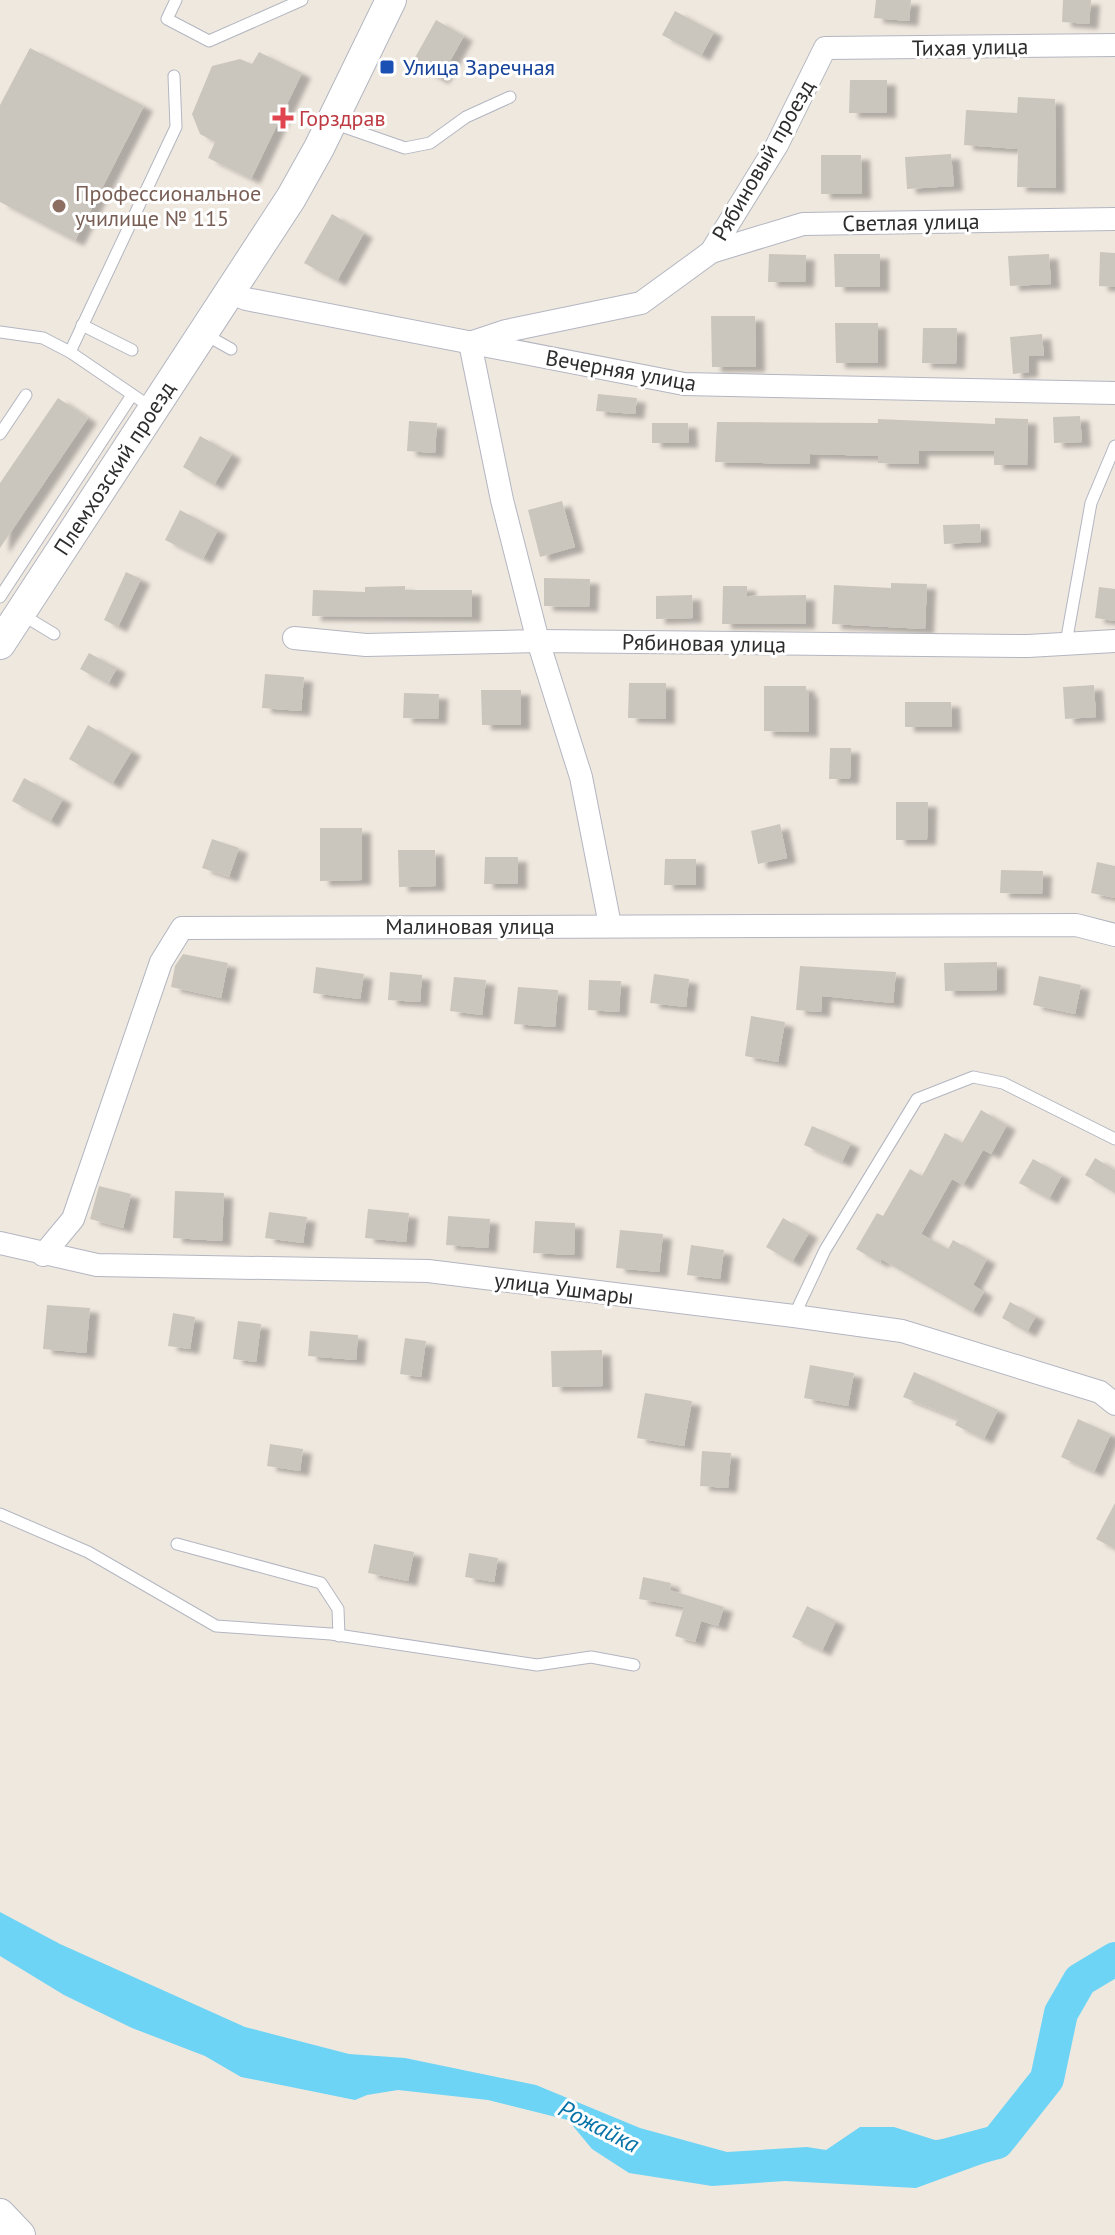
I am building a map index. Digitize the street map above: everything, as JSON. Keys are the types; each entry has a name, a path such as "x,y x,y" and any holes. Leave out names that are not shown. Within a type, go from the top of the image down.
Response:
{"main road":[{"name":"Племхозский проезд","path":"6,622 142,402 202,332 306,172 391,0"},
{"path":"0,2214 20,2235"}],"street":[{"name":"Тихая улица","path":"825,48 1115,45"},
{"name":"Рябиновый проезд","path":"470,343 506,331 641,303 711,252 777,145 825,48"},
{"name":"Светлая улица","path":"711,252 803,224 1115,219"},
{"name":"Вечерняя улица","path":"229,292 246,299 684,384 1115,393"},
{"path":"470,343 502,500 538,641 581,777 610,925"},
{"name":"Рябиновая улица","path":"294,638 366,645 538,641 1115,641"},
{"name":"Малиновая улица","path":"43,1255 73,1219 161,962 182,928 1076,925 1115,935"},
{"name":"улица Ушмары","path":"0,1243 97,1265 428,1271 902,1331 1100,1392 1115,1404"}],"lane":[{"path":"176,0 167,19 209,41 302,0"},
{"path":"70,352 176,127 174,76"},
{"path":"332,122 405,148 430,143 466,117 510,97"},
{"path":"82,325 132,350"},
{"path":"0,332 43,338 70,352 142,402"},
{"path":"202,332 231,349"},
{"path":"0,434 26,395"},
{"path":"1066,643 1091,503 1115,446"},
{"path":"6,622 54,634"},
{"path":"794,1316 825,1250 917,1099 973,1077 1003,1083 1115,1139"},
{"path":"0,1514 88,1552 216,1626 339,1636 537,1665 591,1657 634,1665"},
{"path":"177,1544 321,1583 338,1609 339,1636"}],"water":[{"path":"0,1912 60,1944 245,2027 349,2054 405,2058 536,2085 640,2128 727,2152 807,2147 826,2150 860,2127 894,2127 935,2140 981,2137 990,2161 916,2188 785,2181 712,2186 629,2173 592,2149 568,2120 488,2100 398,2090 355,2100 241,2077 205,2056 132,2028 64,1995 0,1956"}],"building":[{"path":"876,0 911,0 909,21 874,18"},
{"path":"1063,0 1091,0 1089,24 1062,22"},
{"path":"675,11 714,32 701,56 662,35"},
{"path":"436,20 464,36 440,79 412,63"},
{"path":"30,48 144,106 75,241 0,202 0,105"},
{"path":"259,52 302,73 251,179 208,158 215,142 200,134 192,114 212,66 240,59 252,64"},
{"path":"850,80 887,80 887,113 849,113"},
{"path":"1018,97 1055,99 1056,188 1017,187 1018,149 964,145 966,110 1017,113"},
{"path":"951,154 954,186 907,189 905,157"},
{"path":"821,155 861,155 862,194 821,194"},
{"path":"332,214 364,233 337,281 304,263"},
{"path":"1100,252 1115,253 1115,287 1099,286"},
{"path":"769,254 806,255 805,282 768,282"},
{"path":"834,254 880,254 880,287 835,287"},
{"path":"1049,254 1051,284 1010,286 1008,256"},
{"path":"711,316 755,316 756,367 712,367"},
{"path":"835,323 878,323 878,363 836,363"},
{"path":"923,328 957,328 956,364 922,363"},
{"path":"1042,334 1044,356 1029,356 1029,372 1013,374 1010,337"},
{"path":"598,394 637,398 635,414 596,411"},
{"path":"58,398 88,418 0,548 0,483"},
{"path":"1080,416 1082,442 1054,443 1053,417"},
{"path":"995,418 1028,419 1027,465 994,465 994,451 919,451 919,464 878,463 878,456 810,454 810,464 715,462 717,422 878,423 878,419 995,424"},
{"path":"409,421 437,423 435,453 407,451"},
{"path":"652,423 688,423 689,443 652,443"},
{"path":"200,436 232,454 214,485 183,467"},
{"path":"562,501 575,547 540,557 528,510"},
{"path":"180,510 218,530 203,559 165,540"},
{"path":"980,524 981,542 944,544 943,525"},
{"path":"126,572 141,579 118,627 104,620"},
{"path":"544,578 590,579 589,607 544,606"},
{"path":"891,583 927,584 925,629 832,624 834,585 891,588"},
{"path":"405,586 405,590 472,590 472,617 312,616 313,590 365,592 365,587"},
{"path":"723,586 747,586 747,596 806,595 806,624 722,624"},
{"path":"1099,587 1115,589 1115,621 1095,618"},
{"path":"692,595 693,618 656,619 656,596"},
{"path":"89,653 117,668 108,684 80,669"},
{"path":"265,674 304,677 301,711 262,708"},
{"path":"629,683 666,683 666,719 628,718"},
{"path":"1094,685 1096,717 1065,719 1063,687"},
{"path":"764,686 806,686 806,692 809,692 809,732 764,731"},
{"path":"481,690 521,690 521,725 482,725"},
{"path":"404,693 439,694 438,719 403,718"},
{"path":"905,702 951,702 952,727 905,727"},
{"path":"88,725 132,751 112,784 69,759"},
{"path":"830,748 851,748 850,779 829,779"},
{"path":"24,778 63,799 50,822 12,801"},
{"path":"896,802 928,802 927,840 896,840"},
{"path":"780,824 787,858 758,864 751,831"},
{"path":"320,828 362,828 362,880 320,881"},
{"path":"212,839 239,848 229,877 202,868"},
{"path":"398,850 435,850 436,886 399,887"},
{"path":"485,857 518,857 518,884 484,884"},
{"path":"665,859 696,859 696,885 664,885"},
{"path":"1097,862 1115,866 1115,898 1091,893"},
{"path":"1001,870 1043,871 1042,894 1000,893"},
{"path":"183,954 228,963 221,998 171,987 175,966"},
{"path":"997,962 997,990 945,991 944,963"},
{"path":"800,966 896,972 893,1003 822,996 821,1012 796,1010"},
{"path":"316,967 364,974 360,999 313,993"},
{"path":"390,972 422,975 420,1002 388,1000"},
{"path":"654,974 689,979 686,1007 650,1003"},
{"path":"1039,976 1081,985 1075,1014 1033,1005"},
{"path":"454,977 486,980 482,1015 450,1011"},
{"path":"589,980 621,981 619,1012 588,1010"},
{"path":"518,987 558,990 555,1027 514,1024"},
{"path":"751,1016 785,1022 778,1062 745,1056"},
{"path":"981,1110 1007,1125 991,1154 983,1150 963,1185 952,1179 921,1234 948,1249 953,1240 987,1259 973,1285 984,1292 972,1312 881,1259 880,1263 856,1249 877,1213 883,1216 910,1169 922,1176 945,1133 962,1143"},
{"path":"812,1126 851,1143 842,1162 804,1145"},
{"path":"1095,1158 1115,1170 1115,1193 1085,1175"},
{"path":"1033,1159 1062,1175 1049,1199 1019,1183"},
{"path":"99,1186 131,1194 123,1228 90,1219"},
{"path":"175,1191 224,1193 222,1241 173,1238"},
{"path":"368,1209 409,1213 406,1242 365,1238"},
{"path":"269,1212 307,1217 303,1243 265,1238"},
{"path":"448,1216 490,1219 488,1248 446,1245"},
{"path":"783,1218 809,1233 792,1262 766,1247"},
{"path":"535,1221 575,1223 574,1255 533,1253"},
{"path":"620,1230 663,1234 659,1272 616,1268"},
{"path":"691,1245 724,1250 720,1279 687,1275"},
{"path":"1010,1302 1036,1316 1027,1332 1002,1318"},
{"path":"47,1305 90,1308 86,1353 43,1349"},
{"path":"173,1313 195,1317 190,1349 168,1346"},
{"path":"238,1321 261,1324 256,1362 233,1359"},
{"path":"310,1331 358,1335 356,1360 308,1356"},
{"path":"405,1338 426,1341 421,1377 400,1374"},
{"path":"602,1350 603,1386 552,1387 551,1351"},
{"path":"810,1365 854,1373 848,1406 804,1398"},
{"path":"914,1372 998,1410 984,1439 955,1425 958,1419 903,1397"},
{"path":"645,1393 692,1401 684,1446 637,1438"},
{"path":"1078,1419 1111,1434 1094,1472 1061,1457"},
{"path":"270,1444 303,1449 300,1471 267,1466"},
{"path":"702,1451 731,1453 728,1488 700,1486"},
{"path":"1115,1503 1115,1549 1096,1539"},
{"path":"374,1544 414,1552 408,1581 368,1573"},
{"path":"469,1553 498,1558 494,1582 465,1577"},
{"path":"643,1577 671,1583 670,1590 724,1607 718,1626 701,1621 695,1642 675,1636 684,1607 639,1599"},
{"path":"807,1606 836,1621 822,1651 792,1637"}],"waterway":[{"name":"Рожайка","path":"941,2157 997,2142 1047,2079 1061,2013 1080,1980 1115,1959"}],"place":[{"name":"Улица Заречная","path":"387,67"},
{"name":"Горздрав","path":"283,118"},
{"name":"Профессиональное училище № 115","path":"59,206"}]}
